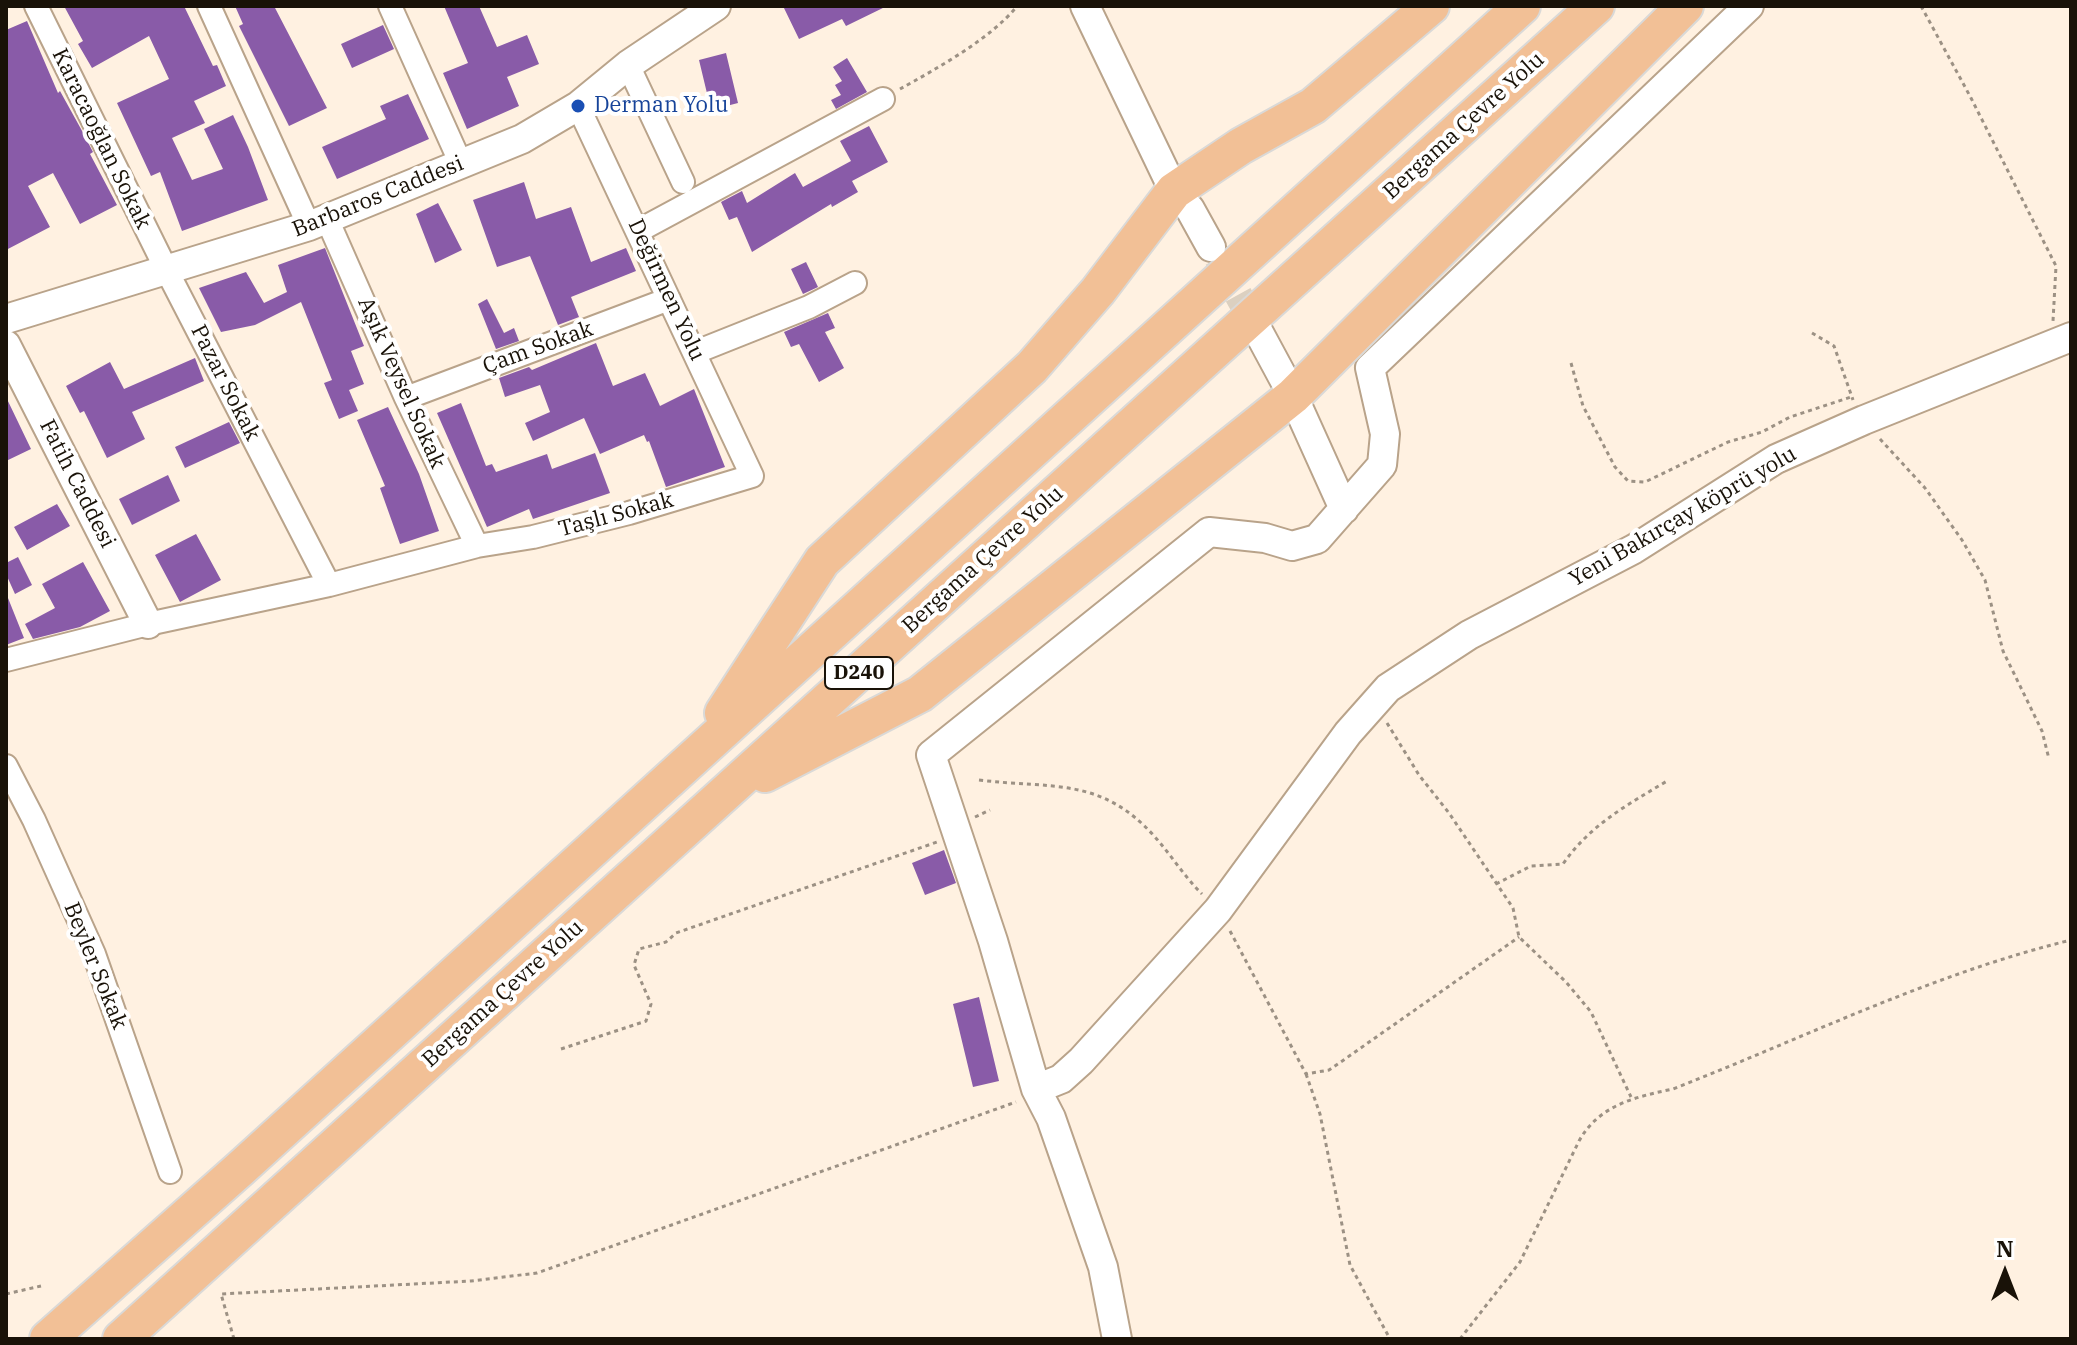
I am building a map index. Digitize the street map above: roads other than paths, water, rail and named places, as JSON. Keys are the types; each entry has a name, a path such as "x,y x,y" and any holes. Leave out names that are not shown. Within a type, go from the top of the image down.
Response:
{"highway":[{"path":"695,756 822,561 1032,367 1098,291 1174,191 1241,146 1313,106 1431,6"},
{"name":"D240","path":"48,1339 240,1169 1522,6"},
{"name":"Bergama Çevre Yolu","path":"121,1339 1596,6"},
{"path":"721,797 920,694 1293,396 1685,6"}],"street":[{"name":"Karacaoğlan Sokak","path":"36,6 167,271"},
{"name":"Aşık Veysel Sokak","path":"209,6 477,546"},
{"path":"390,6 461,164"},
{"name":"Barbaros Caddesi","path":"6,319 318,223 522,139 578,106 628,65 716,6"},
{"path":"1085,6 1174,191 1190,209 1211,247"},
{"path":"1117,1339 1103,1267 1051,1118 1036,1089 993,941 931,755 1209,532 1265,538 1292,546 1317,539 1382,465 1385,434 1370,368 1749,6"},
{"path":"628,65 683,182"},
{"path":"638,231 883,99"},
{"name":"Değirmen Yolu","path":"578,106 752,476"},
{"name":"Pazar Sokak","path":"167,271 329,585"},
{"path":"696,352 809,307 855,283"},
{"name":"Çam Sokak","path":"406,398 669,299"},
{"path":"1258,331 1293,396 1344,509"},
{"name":"Yeni Bakırçay köprü yolu","path":"1036,1089 1061,1079 1081,1061 1218,910 1348,733 1388,688 1434,656 1634,549 1857,408 2063,340"},
{"name":"Fatih Caddesi","path":"6,345 148,624"},
{"name":"Taşlı Sokak","path":"6,660 148,624 329,585 477,546 533,537 629,513 752,476"},
{"name":"Beyler Sokak","path":"6,766 34,820 94,954 170,1172"}],"tunnel":[{"path":"1218,258 1258,331"}],"place":[{"name":"Derman Yolu","path":"578,106"}]}
